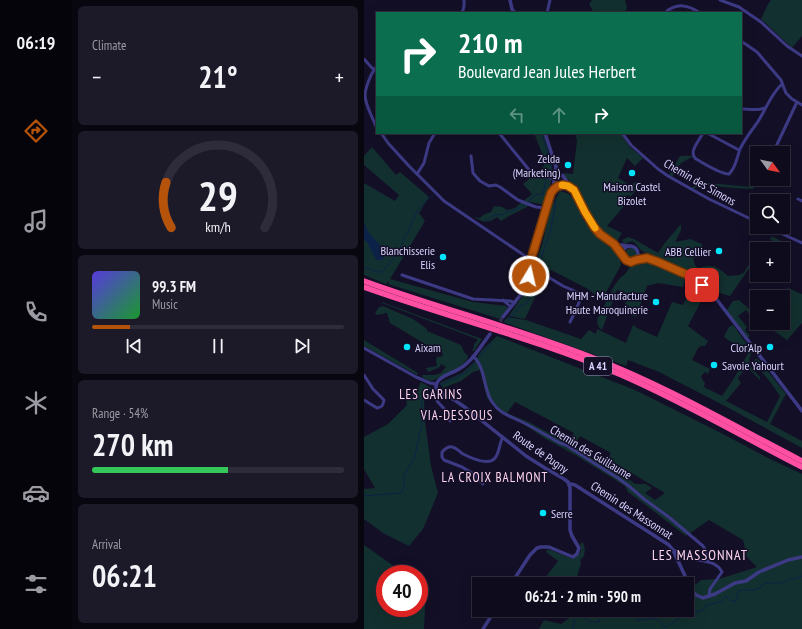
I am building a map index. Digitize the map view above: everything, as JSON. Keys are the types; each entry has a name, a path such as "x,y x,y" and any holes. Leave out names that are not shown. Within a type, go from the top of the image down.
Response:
{"highway":[{"name":"A 41","path":"364,281 542,339 619,368 691,402 802,461"},
{"name":"A 41","path":"364,287 543,346 619,374 692,409 802,468"}],"street":[{"path":"462,12 464,0"},
{"path":"510,0 514,12"},
{"path":"547,12 550,0"},
{"path":"720,0 739,7 761,22 777,38 793,51 802,56"},
{"path":"666,12 680,5 692,8 698,12"},
{"path":"742,42 759,54 781,80 784,88 792,99 802,105"},
{"path":"364,59 374,68 366,87 365,94 376,127"},
{"path":"702,134 693,152 694,157 721,172 729,174 745,139 758,122 774,93 782,84"},
{"path":"774,93 784,88"},
{"path":"775,146 797,102"},
{"path":"742,109 761,110 765,107"},
{"path":"759,110 761,116"},
{"path":"382,134 388,143 444,201 531,260"},
{"path":"418,174 424,163 429,144 434,134"},
{"path":"500,134 530,171 554,179 560,185 568,186 574,190"},
{"path":"545,134 556,166 561,175 574,190 594,227 600,234 614,244 623,255 624,259 633,261 647,258"},
{"name":"Chemin des Simons","path":"623,134 631,145 668,176 709,199 750,219"},
{"path":"709,134 740,150"},
{"path":"471,156 473,173 480,181 489,186 500,187 518,200 536,207 546,208"},
{"path":"503,317 525,288 533,269 531,260 551,193 556,166"},
{"path":"554,179 558,175 561,175"},
{"path":"551,193 564,182 565,179"},
{"path":"798,199 802,201"},
{"path":"782,234 802,243"},
{"path":"614,244 634,247 638,254 636,260"},
{"path":"623,255 623,251 628,246"},
{"path":"638,254 690,276 710,292 802,411"},
{"path":"533,269 563,286 579,292 582,295 570,322"},
{"path":"402,275 473,299 510,300 514,303"},
{"path":"503,300 511,307"},
{"path":"450,421 448,413 437,401 441,393 436,388 436,384 439,379 476,359 490,334"},
{"path":"364,348 416,377 436,384"},
{"name":"Chemin des Guillaume","path":"476,359 492,402 506,416 522,422 566,445 618,478 670,518 703,546 706,551 708,561"},
{"path":"364,375 373,389 384,400 384,404 377,408 364,400"},
{"name":"Route de Pugny","path":"441,393 460,403 534,462 564,479 569,486 570,530 579,548 577,554 571,557 549,547 537,548 530,555 516,577"},
{"path":"483,484 474,474 462,467 444,460 442,457 442,452 448,447 452,447 481,461 491,461 495,459 497,455 503,437"},
{"name":"Chemin des Massonnat","path":"569,486 579,488 669,545 673,550 692,591 696,595 703,598 709,595"},
{"path":"673,550 691,558 701,561 708,561 721,569 722,572 710,590 709,595 735,583 746,581 759,572 788,560 802,557"},
{"path":"483,629 491,617"}],"green space":[{"path":"592,0 625,0 627,8 625,12 593,12 589,4"},
{"path":"771,0 802,0 802,36 792,48 761,19"},
{"path":"534,134 544,134 553,174 545,205 530,202 527,207 501,221 497,217 486,222 474,217 480,218 491,212 494,206 502,207 507,210 515,208 532,194 523,184 532,175 541,174 545,161"},
{"path":"575,134 621,134 630,147 643,158 635,166 627,158 618,178 630,185 640,182 639,187 631,196 627,195 622,201 625,205 607,226 622,233 616,243 604,235 595,224 579,195 563,173 573,174 577,141"},
{"path":"372,147 396,175 400,172 429,197 419,213 425,221 390,279 473,302 506,306 508,308 500,319 388,284 389,280 386,284 364,275 364,183 395,201 399,195 364,165 364,156"},
{"path":"680,156 692,157 681,163 672,177 669,175"},
{"path":"708,183 755,186 753,189 706,185 698,186 694,189 691,188 698,184"},
{"path":"560,191 569,194 576,203 583,219 596,236 619,254 621,265 602,300 588,289 551,270 548,275 536,268 535,265 542,245 550,210"},
{"path":"681,224 681,230 675,242 690,239 702,244 702,256 693,258 695,265 698,268 711,266 717,268 728,276 743,274 750,263 750,267 730,296 712,290 698,279 696,275 643,252 632,241 624,244 622,240 628,237 634,239 658,253"},
{"path":"772,236 781,241 774,242 770,239"},
{"path":"629,248 633,248 637,254 633,260 629,260 625,256 625,252"},
{"path":"640,262 658,265 686,278 683,287 658,283 647,286 636,317 628,314 629,306 625,304 629,294 617,290 602,330 597,323 597,320 614,286 631,265"},
{"path":"534,271 539,274 533,289 536,295 525,319 509,316 525,292"},
{"path":"694,283 706,292 688,326 708,341 705,346 698,348 692,360 710,369 708,374 705,372 701,376 705,383 704,387 722,396 749,352 725,338 724,336 729,327 733,325 752,351 749,360 750,366 760,377 760,379 758,381 759,379 747,367 738,378 741,383 726,401 767,422 780,396 755,364 755,359 758,359 786,394 770,424 802,441 802,448 659,372 628,360 626,366 503,322 508,317 526,320 581,339 589,330 596,334 597,329 626,343 633,325 657,337 672,302 683,305"},
{"path":"788,288 802,294 802,323 787,340 773,330 790,330 790,290 786,290"},
{"path":"739,300 750,310 750,316 746,310 738,316 747,327 745,330 750,336 747,338 726,311 733,301"},
{"path":"382,302 482,339 474,351 472,351 477,339"},
{"path":"383,306 413,319 427,329 427,331 461,345 464,352 468,356 467,360 453,371 432,381 423,378 422,375 435,375 441,373 446,367 441,364 440,367 428,372 426,368 437,366 437,357 443,356 440,345 430,347 390,323 387,313 377,315 375,313 379,307"},
{"path":"497,336 635,390 802,474 802,629 539,629 544,620 561,624 570,617 694,617 694,586 701,580 719,579 757,567 747,557 743,540 709,520 686,536 628,492 625,486 523,424 499,412 487,398 480,370 473,372 461,381 443,388 440,383 462,373 474,362 482,350","holes":["515,402 574,433 568,443 529,422 507,413","580,436 611,453 604,467 574,446","613,462 665,493 655,500 645,493 652,488 646,484 635,484 611,466"]},
{"path":"364,340 418,373 417,375 364,346"},
{"path":"421,382 431,388 424,397 425,422 431,466 438,493 423,529 409,546 383,533 364,519 364,489 375,488 364,469 364,437 388,424 407,405 406,400 417,391"},
{"path":"583,542 585,549 584,556 580,560 581,563 577,577 546,577 558,561 546,552 548,549 573,559 580,553 580,544"},
{"path":"364,545 392,565 376,565 376,617 425,617 424,629 364,629"}],"water":[{"path":"364,222 369,233 383,249 384,256 382,260 376,260 367,242 364,240"}],"waterway":[{"path":"542,134 552,169 547,175"},
{"path":"528,202 535,195 543,194 546,180"},
{"path":"364,267 382,272 397,254 418,210 433,195"},
{"path":"508,320 520,306 527,303 534,290 542,255 550,232 556,202 554,196"},
{"path":"485,219 489,219 492,216 499,214 503,215 506,212 516,210 524,205"},
{"path":"440,385 468,371 492,341"},
{"path":"364,496 401,493 404,485 404,476 415,456 422,427 422,396 432,388"},
{"path":"694,612 702,611 707,605 720,602 726,596 731,601 735,601 737,598 737,593 740,590 754,590 760,588 765,583 782,583 802,576"},
{"path":"573,629 575,617"},
{"path":"583,617 591,622 599,622 600,617"},
{"path":"633,617 636,620 652,618 658,620 666,627 681,617"}],"tunnel":[{"path":"497,326 503,317"}],"slow traffic":[{"path":"562,185 568,186 574,190 595,228"}],"place":[{"name":"Zelda (Marketing)","path":"568,165"},
{"name":"Maison Castel Bizolet","path":"632,173"},
{"name":"ABB Cellier","path":"719,251"},
{"name":"Blanchisserie Elis","path":"443,257"},
{"name":"MHM - Manufacture Haute Maroquinerie","path":"656,302"},
{"name":"Aixam","path":"407,347"},
{"name":"Clor'Alp","path":"770,347"},
{"name":"Savoie Yahourt","path":"714,365"},
{"name":"Serre","path":"543,513"}],"district":[{"name":"LES GARINS","path":"431,394"},
{"name":"VIA-DESSOUS","path":"457,415"},
{"name":"LA CROIX BALMONT","path":"495,477"},
{"name":"LES MASSONNAT","path":"700,555"}],"route":[{"path":"529,276 532,256 551,193 558,186 564,185 574,190 594,227 600,234 614,244 623,255 624,259 631,262 647,258 690,276 702,285"}]}
